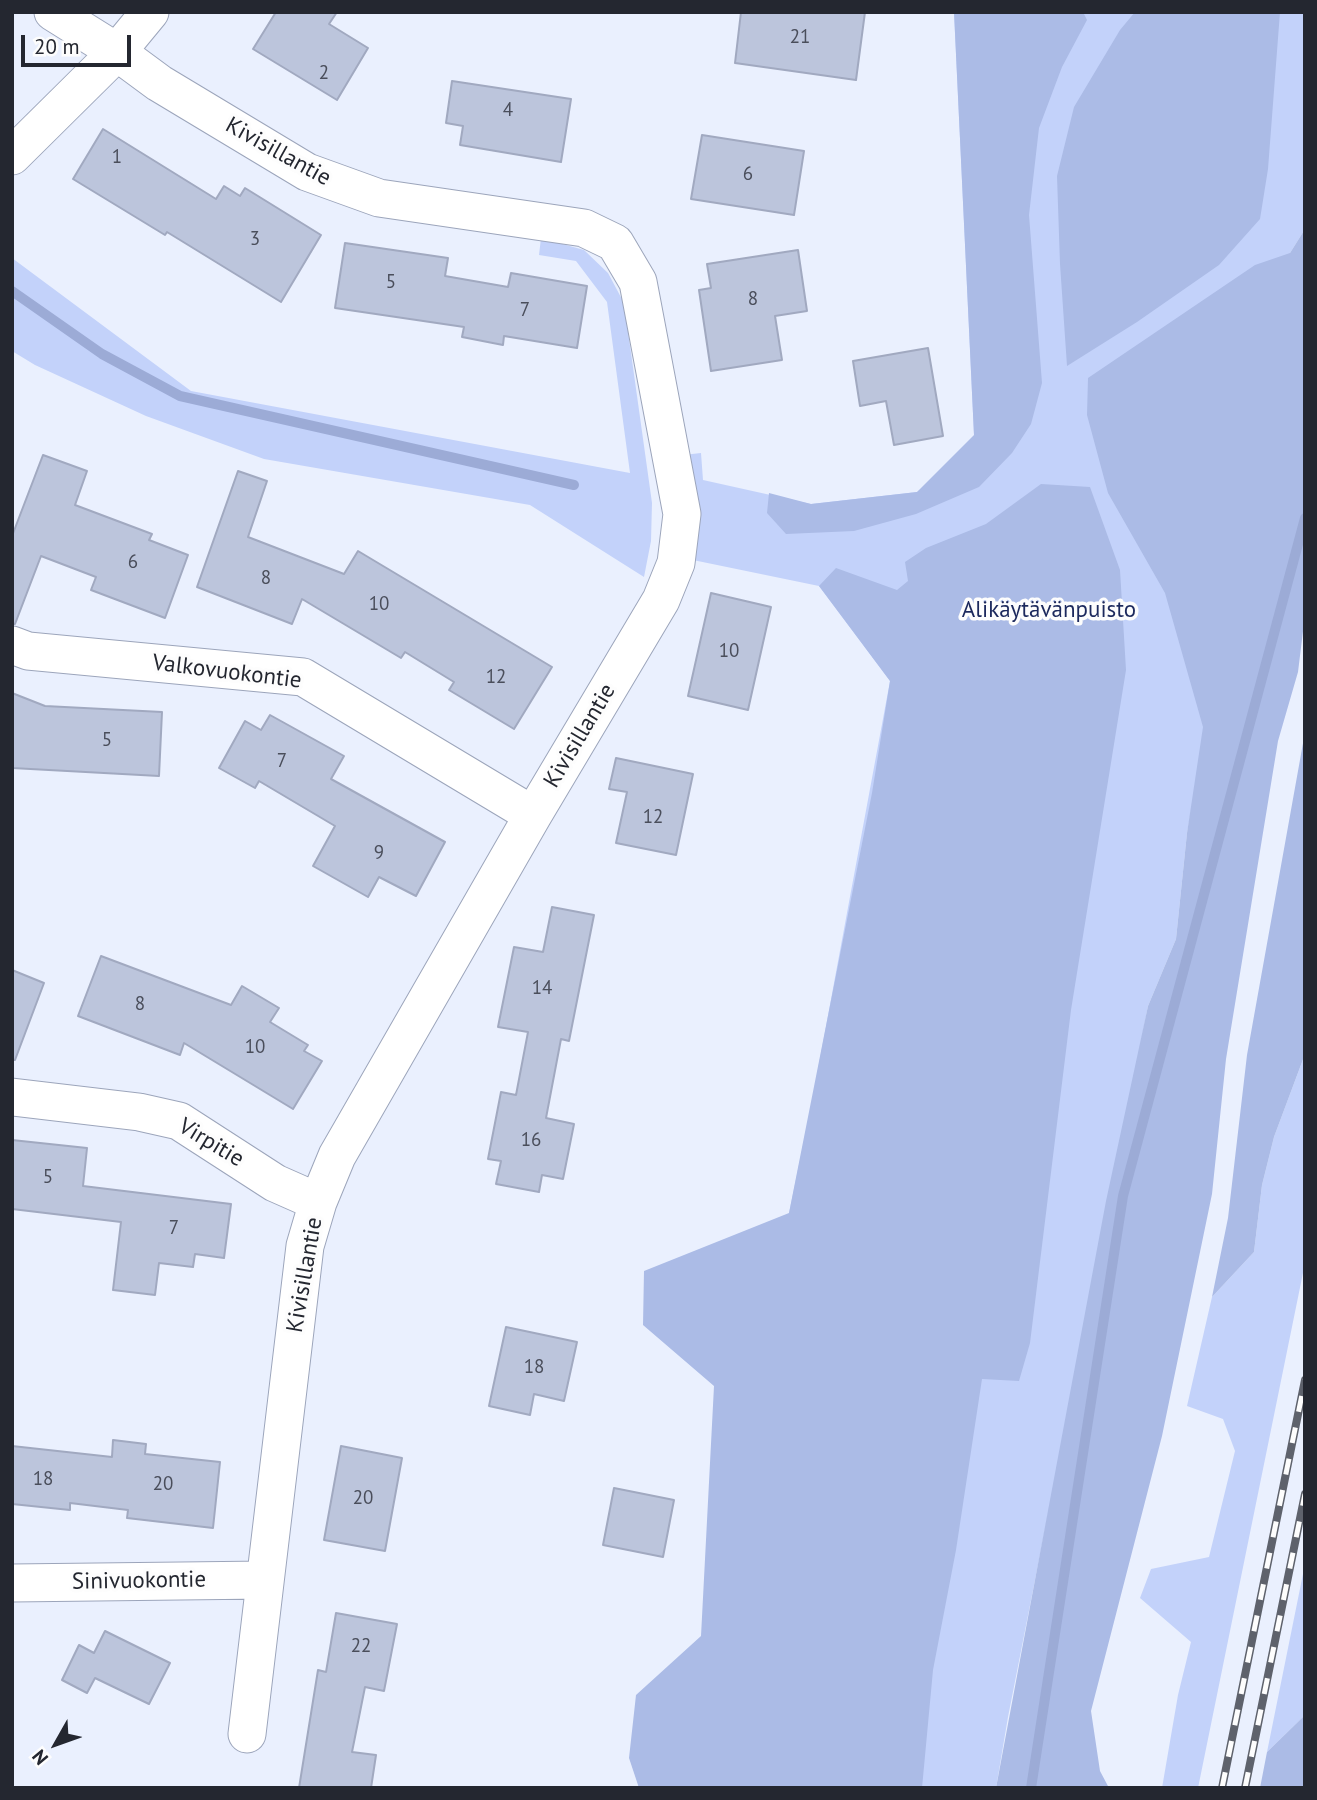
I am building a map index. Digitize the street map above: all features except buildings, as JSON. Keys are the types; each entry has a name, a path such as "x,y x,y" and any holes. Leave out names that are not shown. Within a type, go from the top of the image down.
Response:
{"street":[{"name":"Kivisillantie","path":"53,12 117,52 159,83 307,173 379,198 584,228 615,243 638,282 681,514 676,563 661,600 533,815 337,1156 318,1202 305,1247 247,1734"},
{"path":"12,156 117,52 150,12"},
{"name":"Valkovuokontie","path":"12,645 28,651 303,677 533,815"},
{"name":"Virpitie","path":"12,1097 139,1112 179,1121 275,1183 318,1202"},
{"name":"Sinivuokontie","path":"12,1583 265,1580"}],"green space":[{"name":"Alikäytävänpuisto","path":"954,12 1305,12 1305,229 1290,253 1187,833 1176,939 1148,1006 996,1788 678,1788 701,1637 811,1107 890,681 819,586 688,559 683,455 701,453 703,480 811,504 917,492 980,447 974,435"},
{"path":"954,12 1083,12 1087,20 1062,67 1039,128 1029,215 1042,383 1031,424 1012,453 979,487 916,514 854,531 786,534 767,513 769,493 811,504 917,492 974,435"},
{"path":"1135,12 1280,12 1268,169 1260,219 1219,265 1067,366 1057,176 1074,107 1120,30"},
{"path":"1305,229 1305,615 1298,672 1278,741 1226,1059 1212,1194 1162,1436 1091,1711 1100,1771 1109,1788 996,1788 1106,1201 1148,1006 1176,939 1187,833 1203,727 1165,593 1108,493 1087,415 1088,378 1255,265 1290,253"},
{"path":"541,238 584,250 608,273 624,303 652,503 651,541 644,577 530,505 264,459 146,416 35,365 12,351 12,258 191,391 630,473 607,302 576,261 539,255"},
{"path":"1041,484 1090,487 1120,570 1126,670 1071,1010 1030,1343 1019,1381 982,1379 956,1550 933,1670 922,1788 639,1788 629,1758 636,1695 701,1636 714,1386 643,1325 644,1271 789,1213 872,793 890,681 819,586 836,568 897,590 908,581 905,562 926,548 986,524"},
{"path":"1305,732 1305,1054 1274,1137 1262,1185 1254,1252 1212,1297 1228,1218 1247,1055"},
{"path":"1305,1054 1305,1263 1198,1788 1162,1788 1178,1695 1191,1642 1140,1598 1151,1569 1209,1557 1235,1451 1223,1419 1187,1406 1212,1297 1254,1252 1262,1185 1274,1137"},
{"path":"1305,1564 1305,1715 1267,1752"},
{"path":"1305,1715 1305,1788 1260,1788 1267,1752"}],"waterway":[{"path":"12,291 102,354 180,396 574,485"},
{"path":"1031,1788 1123,1196 1305,518"}],"railway":[{"path":"1222,1788 1305,1380"},
{"path":"1245,1788 1305,1494"}]}
